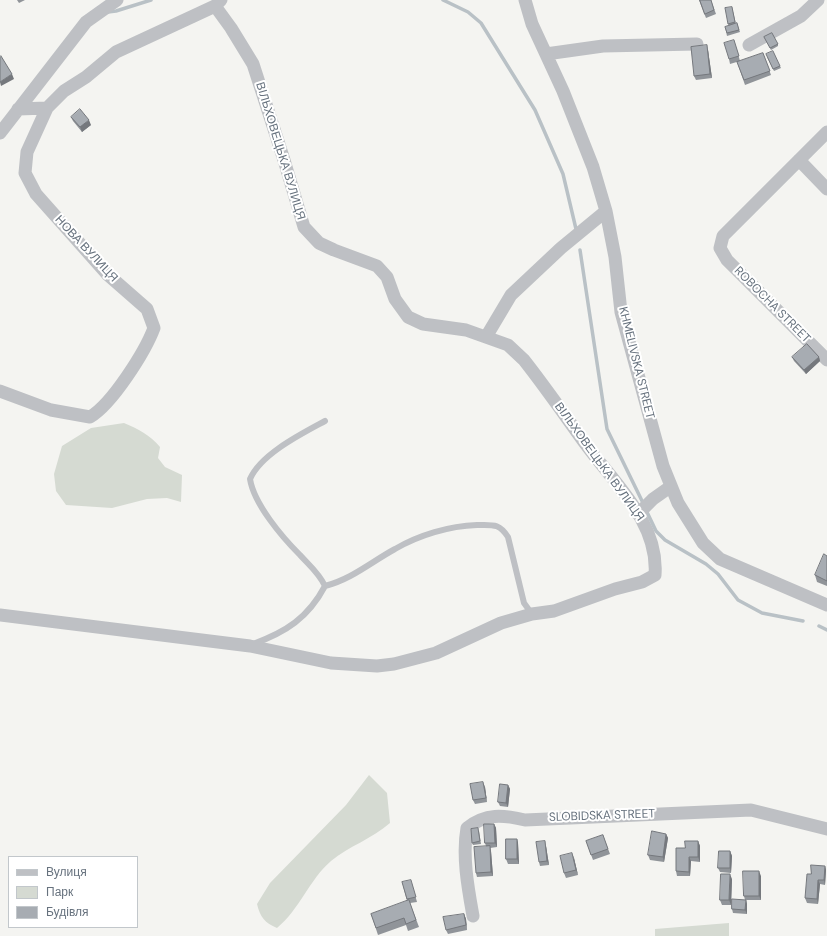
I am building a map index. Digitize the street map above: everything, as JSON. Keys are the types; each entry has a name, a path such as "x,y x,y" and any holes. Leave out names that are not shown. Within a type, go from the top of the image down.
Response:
{"street":[{"path":"0,133 86,22 117,0"},
{"name":"KHMELIVSKA STREET","path":"525,0 532,24 563,91 594,167 606,210 615,257 621,312 670,487 692,526 709,550 733,565 827,605"},
{"path":"749,45 801,16 818,0"},
{"path":"18,109 47,108 64,91 116,52 218,3"},
{"name":"ВІЛЬХОВЕЦЬКА ВУЛИЦЯ","path":"0,615 250,646 332,663 377,666 394,664 436,653 501,623 532,614 554,611 616,589 642,582 655,575 656,566 652,544 640,512 524,360 508,345 466,330 423,324 408,316 395,299 387,277 377,266 319,243 304,227 253,64 218,3"},
{"path":"546,54 603,46 697,44"},
{"name":"НОВА ВУЛИЦЯ","path":"0,392 52,410 90,417 100,411 110,399 150,339 154,328 147,309 107,274 36,194 25,173 27,152 47,108"},
{"path":"827,132 800,160 827,189"},
{"name":"ROBOCHA STREET","path":"800,160 723,236 720,248 727,260 827,360"},
{"path":"486,337 510,295 561,248 606,210"},
{"path":"640,512 653,499 670,487"},
{"name":"SLOBIDSKA STREET","path":"473,916 468,890 465,837 467,828 483,819 502,815 525,820 751,810 827,829"}],"lane":[{"path":"325,421 285,444 262,463 250,479 252,489 270,519 298,554 321,576 325,586"},
{"path":"250,646 276,636 302,618 316,602 325,586 351,576 395,549 428,534 466,526 493,525 502,528 508,537 524,603 532,614"}],"green space":[{"path":"124,423 139,430 152,439 160,447 158,458 165,467 182,475 181,502 167,498 147,499 112,508 66,505 56,491 54,474 62,446 91,428"},
{"path":"369,775 387,793 390,823 376,834 345,851 331,861 323,869 285,920 277,928 269,924 261,916 257,904 270,883 346,805"},
{"path":"729,923 729,936 655,936 655,929"}],"building":[{"path":"700,0 711,0 714,10 705,14"},
{"path":"732,7 735,22 728,24 725,8"},
{"path":"737,23 739,30 727,33 725,27"},
{"path":"772,33 778,44 770,48 764,37"},
{"path":"734,40 739,56 729,59 724,43"},
{"path":"707,45 710,74 694,76 691,47"},
{"path":"773,51 780,66 773,69 766,54"},
{"path":"763,53 770,71 744,80 737,62"},
{"path":"1,56 12,74 0,82 0,57"},
{"path":"80,109 89,120 80,127 71,117"},
{"path":"807,344 819,357 804,370 792,357"},
{"path":"824,554 827,556 827,581 815,575"},
{"path":"483,782 486,798 473,800 470,784"},
{"path":"500,784 508,785 506,803 498,802"},
{"path":"484,824 494,824 495,843 485,843"},
{"path":"478,828 480,841 472,843 471,829"},
{"path":"652,831 666,834 663,857 648,855"},
{"path":"603,835 608,849 591,855 586,841"},
{"path":"506,839 517,839 517,859 506,859"},
{"path":"545,841 547,861 539,862 536,842"},
{"path":"685,841 698,841 698,857 689,857 689,872 676,871 676,848 685,848"},
{"path":"490,846 491,872 476,873 474,847"},
{"path":"719,851 730,851 730,868 718,868"},
{"path":"572,853 576,870 564,873 560,856"},
{"path":"811,865 825,866 824,880 818,880 817,899 805,898 807,874 811,874"},
{"path":"743,871 759,871 759,896 744,896"},
{"path":"721,874 730,874 729,900 720,900"},
{"path":"411,880 416,897 407,899 402,882"},
{"path":"732,899 746,900 745,910 732,909"},
{"path":"409,900 416,920 406,924 404,918 376,928 371,914"},
{"path":"464,914 466,925 446,930 443,917"}],"waterway":[{"path":"108,12 151,0"},
{"path":"443,0 468,12 481,23 535,110 563,174 576,229"},
{"path":"580,250 607,429 644,505"},
{"path":"646,510 656,531 665,540 706,564 718,574 738,600 762,613 803,621"},
{"path":"819,626 827,630"}]}
